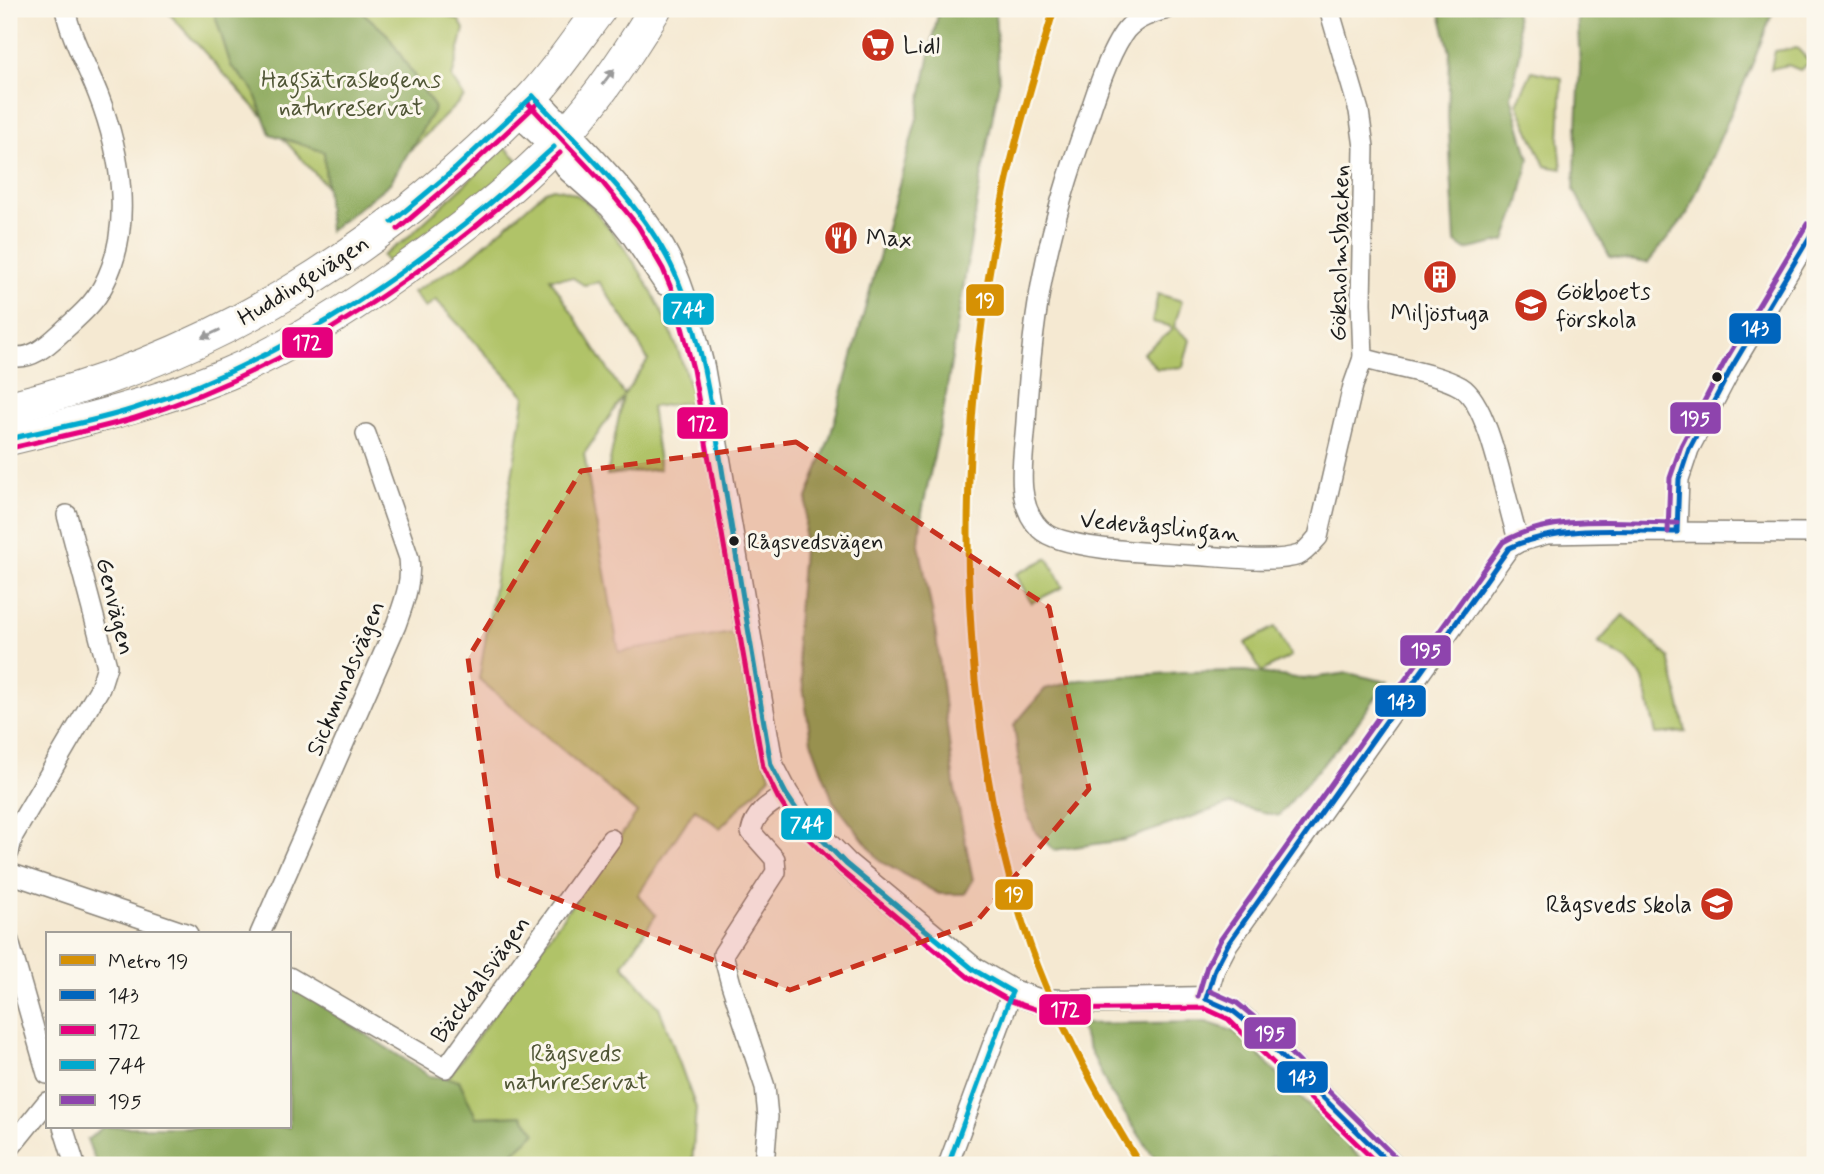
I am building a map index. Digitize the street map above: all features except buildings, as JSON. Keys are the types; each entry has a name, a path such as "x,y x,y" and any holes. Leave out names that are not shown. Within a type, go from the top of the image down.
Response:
{"main road":[{"name":"Huddingevägen","path":"9,407 137,367 208,336 285,295 356,250 455,169 525,104 600,9"},
{"name":"Huddingevägen","path":"9,439 133,409 227,374 304,337 351,307 469,222 560,139 615,68 655,9"}],"street":[{"path":"11,356 27,357 45,347 90,305 112,266 121,224 113,137 65,9"},
{"name":"Vedevågslingan","path":"1167,9 1142,18 1125,31 1119,41 1098,88 1068,177 1045,265 1030,358 1022,482 1031,517 1049,536 1066,543 1162,553 1282,559 1302,554 1318,537 1353,386 1363,358"},
{"name":"Göksholmsbacken","path":"1329,9 1356,100 1364,147 1361,303 1363,358 1452,384 1470,395 1483,417 1518,541"},
{"path":"525,104 648,226 671,265 687,307 717,441 771,765 804,821 846,864 974,970 1012,992 1038,1001 1065,1002 1206,999 1233,1011 1391,1165"},
{"path":"1677,532 1679,479 1689,449 1732,367 1815,228"},
{"name":"Sickmundsvägen","path":"261,932 396,625 411,575 409,558 366,434"},
{"name":"Genvägen","path":"9,852 13,836 100,688 107,666 67,514"},
{"path":"1206,999 1215,969 1228,944 1501,556 1518,541 1547,534 1815,533"},
{"path":"764,1165 768,1117 765,1087 723,954 776,872 775,859 751,832 753,822 760,811 786,794"},
{"name":"Bäckdalsvägen","path":"290,978 446,1068 611,839"},
{"path":"9,873 182,932"},
{"path":"9,942 46,1071"},
{"path":"948,1165 1012,992"},
{"path":"9,1149 46,1103"},
{"path":"63,1128 75,1165"}],"highlighted area":[{"path":"796,442 1049,607 1089,789 976,922 790,990 498,876 468,658 581,471"}],"green space":[{"name":"Hagsätraskogens naturreservat","path":"165,9 433,9 459,20 464,29 452,78 464,97 349,211"},
{"name":"Hagsätraskogens naturreservat","path":"213,9 359,9 387,34 435,108 390,183 329,231 324,152 270,134 253,89 231,66"},
{"path":"939,9 995,9 999,83 943,413 922,512 919,544 935,626 954,784 973,880 965,894 939,894 881,862 833,801 811,741 796,639 807,498 830,437 917,118"},
{"path":"1439,9 1515,9 1521,49 1511,96 1529,159 1519,203 1505,241 1466,250 1455,242 1448,116 1450,52"},
{"path":"1577,9 1774,9 1687,214 1648,263 1610,257 1574,190 1580,67"},
{"path":"1797,48 1810,62 1800,70 1788,65 1771,69 1775,51"},
{"path":"1532,71 1562,78 1559,141 1562,169 1545,166 1517,103"},
{"path":"505,147 520,162 392,267 382,256 405,240"},
{"name":"Rågsveds naturreservat","path":"553,188 569,192 586,201 636,265 672,336 696,411 690,411 689,402 651,407 660,469 607,475 623,397 584,454 619,652 738,632 770,777 720,828 695,809 638,895 656,915 623,965 659,1007 696,1108 692,1165 414,1165 414,1126 637,813 479,679 525,396 436,300 425,308 413,292 467,260 545,191","holes":["550,278 573,278 584,285 599,282 648,360 624,395"]},
{"path":"1158,294 1182,301 1174,327 1190,340 1183,367 1157,369 1143,353 1172,330 1169,326 1152,322"},
{"path":"1048,558 1063,587 1031,603 1016,574"},
{"path":"1623,615 1669,657 1686,732 1656,734 1643,679 1628,661 1598,643"},
{"path":"1275,627 1291,656 1261,672 1245,643"},
{"path":"1245,671 1303,679 1348,673 1387,682 1351,732 1278,816 1230,804 1124,840 1054,850 1036,833 1025,809 1014,725 1045,689 1080,680 1182,672"},
{"path":"290,985 430,1076 459,1080 476,1117 522,1115 536,1133 505,1160 504,1165 97,1165 87,1140 102,1128 290,1128"},
{"path":"1206,1022 1233,1031 1367,1165 1297,1165 1295,1162 1272,1157 1262,1165 1159,1165 1109,1090 1078,1024"}],"metro line":[{"name":"19","path":"1054,9 1011,161 984,306 971,430 968,555 970,617 988,780 1019,913 1065,1030 1093,1085 1140,1165"}],"transit line":[{"name":"744","path":"533,96 608,176 643,219 671,265 681,289 698,342 710,399 771,765 786,794 804,821 846,864 974,970 1012,992"},
{"name":"744","path":"392,222 455,169 533,96"},
{"name":"172","path":"527,102 602,182 638,226 663,269 673,293 693,369 763,767 778,798 797,827 840,870 968,977 1008,1000 1038,1010 1204,1008 1228,1019 1379,1165"},
{"name":"172","path":"398,229 539,102"},
{"name":"744","path":"9,439 133,409 192,388 305,334 409,267 459,229 554,147"},
{"name":"172","path":"11,448 135,418 195,397 308,342 362,310 414,274 464,236 560,153"},
{"name":"195","path":"1668,532 1670,478 1681,446 1724,363 1807,224"},
{"name":"143","path":"1677,532 1679,479 1689,449 1732,367 1815,228"},
{"name":"195","path":"1198,996 1207,966 1221,939 1503,542 1523,533 1566,523 1677,523"},
{"name":"143","path":"1206,999 1215,969 1228,944 1509,548 1529,540 1570,532 1677,532"},
{"name":"195","path":"1210,991 1237,1003 1254,1017 1397,1159"},
{"name":"744","path":"948,1165 1012,992"},
{"name":"143","path":"1206,999 1233,1011 1248,1023 1391,1165"}],"place":[{"name":"Lidl","path":"878,45"},
{"name":"Max","path":"841,238"},
{"name":"Miljöstuga","path":"1440,277"},
{"name":"Gökboets förskola","path":"1531,305"},
{"name":"Rågsvedsvägen","path":"734,541"},
{"name":"Rågsveds skola","path":"1717,904"}]}
